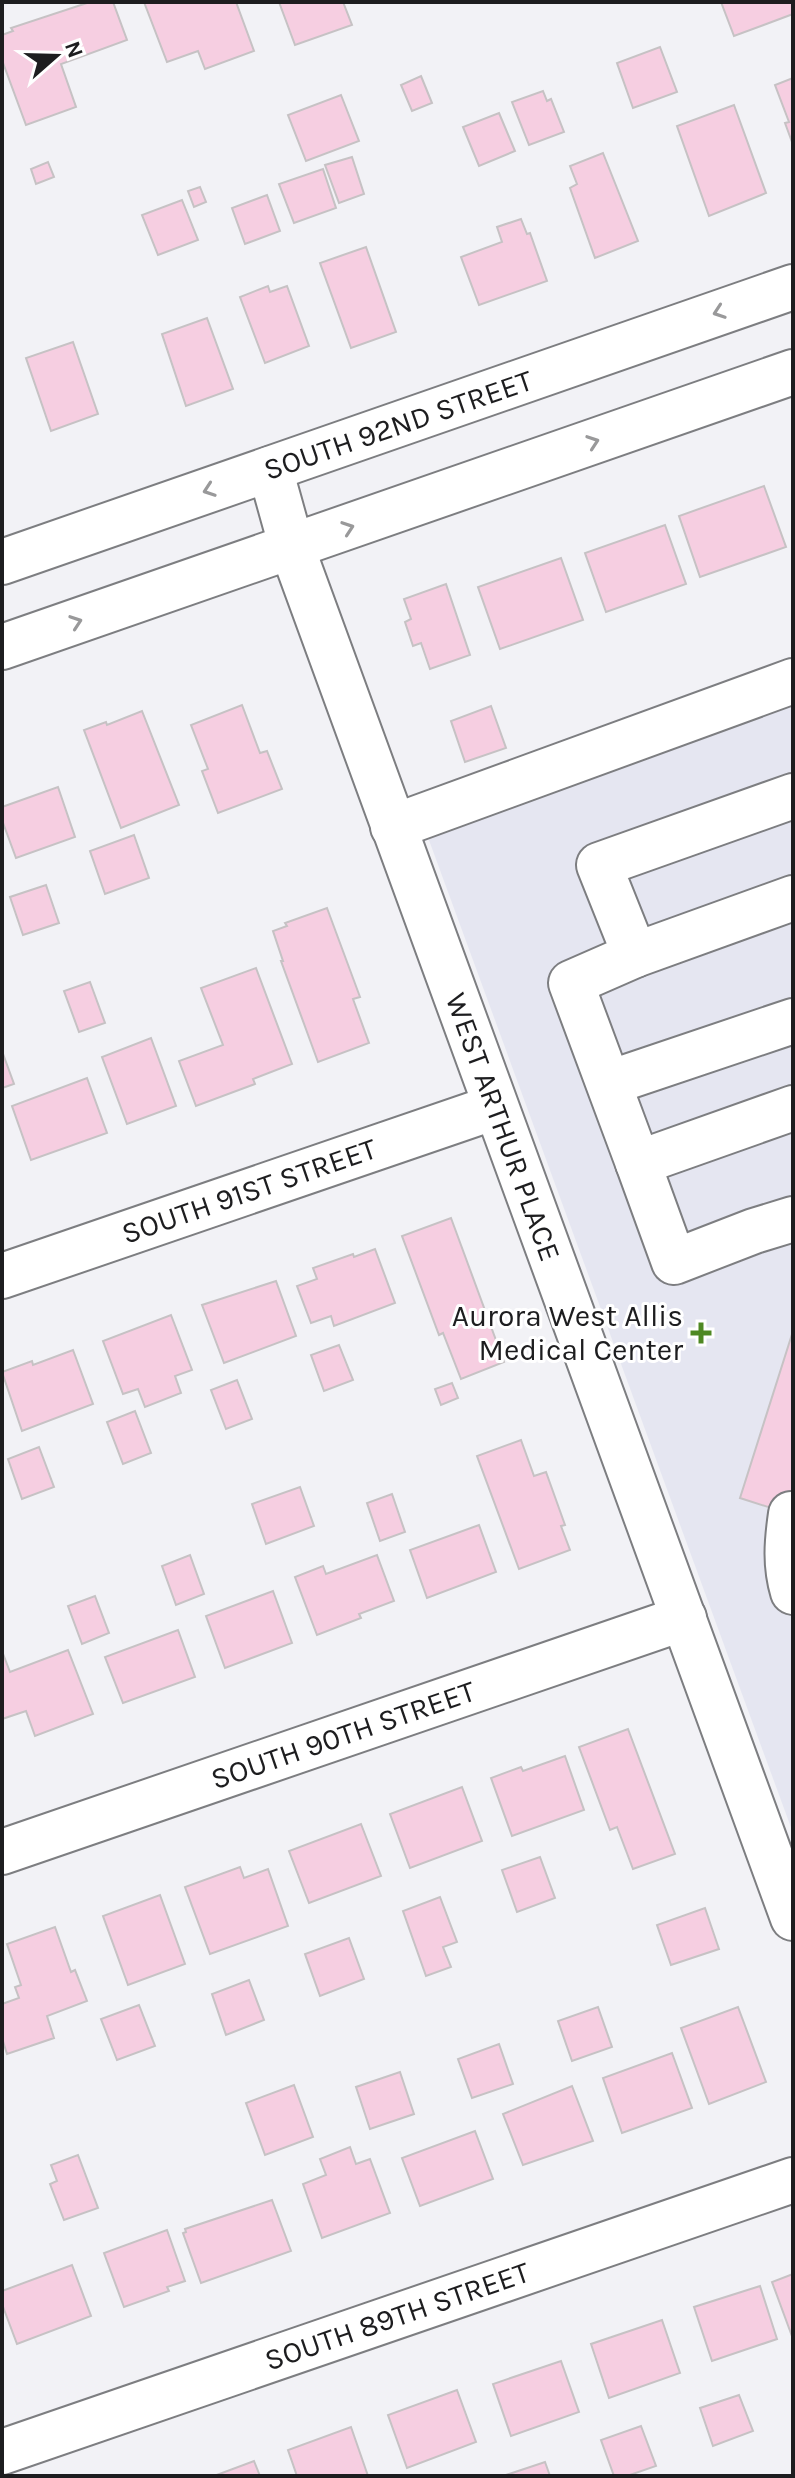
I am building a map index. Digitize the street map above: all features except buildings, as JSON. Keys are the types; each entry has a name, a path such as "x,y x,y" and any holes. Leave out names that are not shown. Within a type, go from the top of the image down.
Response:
{"street":[{"name":"SOUTH 92ND STREET","path":"2,562 793,287"},
{"path":"2,647 793,372"},
{"name":"WEST ARTHUR PLACE","path":"270,469 292,548 793,1918"},
{"path":"393,827 793,681"},
{"path":"635,955 599,865 793,796"},
{"path":"793,898 635,955 571,983 674,1262 793,1219"},
{"path":"609,1083 793,1021"},
{"name":"SOUTH 91ST STREET","path":"2,1276 495,1107"},
{"path":"638,1163 793,1108"},
{"path":"791,1514 786,1546 788,1575 793,1591"},
{"name":"SOUTH 90TH STREET","path":"2,1852 684,1618"},
{"name":"SOUTH 89TH STREET","path":"2,2452 793,2180"}],"shaded area":[{"name":"Aurora West Allis Medical Center","path":"793,704 793,1833 426,832"}],"place":[{"name":"Aurora West Allis Medical Center","path":"701,1333"}]}
